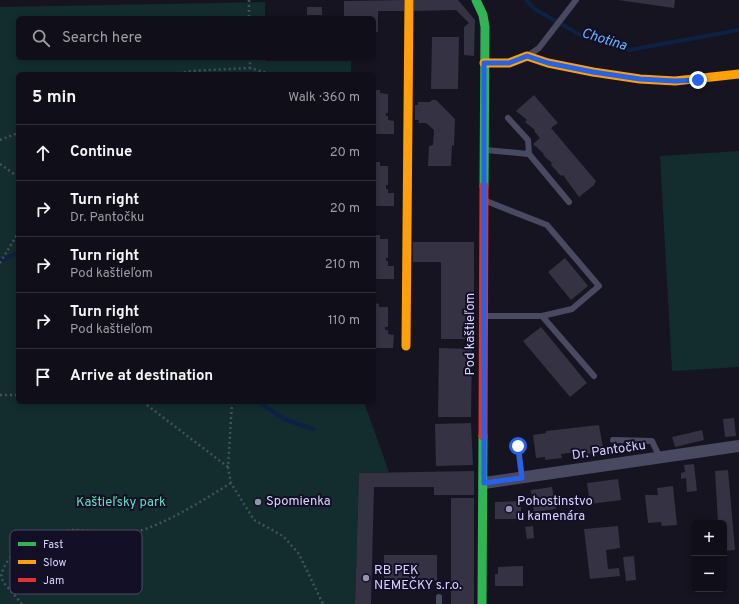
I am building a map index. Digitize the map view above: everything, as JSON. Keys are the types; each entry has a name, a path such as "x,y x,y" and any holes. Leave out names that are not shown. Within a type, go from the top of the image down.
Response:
{"street":[{"path":"406,346 409,0"},
{"name":"Pod kaštieľom","path":"476,0 483,15 485,27 484,483 482,604"},
{"path":"484,63 509,63 527,56 571,68 640,79 675,81 739,74"},
{"name":"Dr. Pantočku","path":"484,483 739,446"}],"lane":[{"path":"527,56 543,43 576,0"},
{"path":"508,118 528,140 529,154 569,202"},
{"path":"484,150 529,154"},
{"path":"484,201 547,225 599,286 572,309 542,316 484,316"},
{"path":"542,316 594,376"},
{"path":"613,440 652,441 660,458"},
{"path":"518,446 522,478"},
{"path":"438,604 439,597"}],"path":[{"path":"249,0 249,16"},
{"path":"249,72 250,60"},
{"path":"185,72 250,68 264,72"},
{"path":"0,140 16,134"},
{"path":"0,164 16,176"},
{"path":"0,263 16,236"},
{"path":"0,395 16,395"},
{"path":"146,404 228,467"},
{"path":"232,404 228,467 231,483 254,520 283,536 299,554 323,604"},
{"path":"141,530 175,516 231,483"},
{"path":"10,558 5,564 1,577 10,590"},
{"path":"13,594 22,604"}],"green space":[{"name":"Kaštieľsky park","path":"265,2 265,16 16,16 16,60 351,61 351,72 16,72 16,404 365,404 389,472 359,473 355,604 0,604 0,7"},
{"path":"739,151 739,367 672,371 660,156"}],"building":[{"path":"404,0 404,11 378,11 378,32 376,32 376,16 344,16 344,1"},
{"path":"414,0 458,0 475,20 474,56 464,55 464,27 469,23 456,10 414,11"},
{"path":"618,0 675,0 674,8"},
{"path":"307,7 322,7 322,15 307,15"},
{"path":"432,37 459,37 458,89 431,89"},
{"path":"376,90 380,90 380,93 388,94 388,113 386,113 386,116 388,116 388,120 394,121 394,134 376,134"},
{"path":"534,95 558,123 551,128 596,181 594,185 579,197 563,175 561,176 551,165 552,163 533,144 540,138 534,131 535,130 525,122 527,120 516,111"},
{"path":"432,100 436,100 455,119 454,146 452,145 451,166 428,166 429,146 433,145 434,130 426,123 418,123 419,120 415,120 415,105 418,105 418,102 430,102"},
{"path":"376,162 380,162 380,166 388,166 388,185 386,185 386,189 388,189 388,193 394,193 394,206 376,206"},
{"path":"376,235 380,235 380,239 388,239 388,258 386,258 386,261 388,261 388,266 394,266 394,279 376,279"},
{"path":"413,242 474,242 474,339 441,339 441,262 413,262"},
{"path":"565,258 588,286 571,300 548,272"},
{"path":"376,303 379,304 379,307 388,307 388,327 385,327 385,330 388,330 388,334 394,335 393,348 376,348"},
{"path":"541,327 587,383 570,397 523,341"},
{"path":"439,348 472,349 471,417 438,417"},
{"path":"734,418 736,436 725,437 723,419"},
{"path":"471,423 473,465 436,466 435,424"},
{"path":"599,425 603,448 594,450 595,453 578,455 578,452 561,454 562,458 545,460 545,457 536,458 533,435 546,433 546,431"},
{"path":"702,430 704,440 675,447 672,437"},
{"path":"694,464 697,491 687,492 686,478 681,479 681,473 685,472 684,465"},
{"path":"728,470 735,550 727,551 727,520 718,520 715,471"},
{"path":"474,471 474,495 434,495 434,487 374,487 371,604 355,604 359,473"},
{"path":"618,479 621,500 590,504 587,483"},
{"path":"673,486 677,525 662,526 661,522 648,523 645,495 658,495 657,488"},
{"path":"552,487 556,509 534,512 531,490"},
{"path":"451,498 474,498 474,604 451,604"},
{"path":"521,501 521,519 495,519 495,502"},
{"path":"533,526 534,538 527,539 525,527"},
{"path":"618,526 620,548 606,550 608,569 619,568 620,576 590,579 584,529"},
{"path":"384,555 437,555 437,581 384,581"},
{"path":"634,556 636,580 626,581 623,557"},
{"path":"523,566 523,586 495,586 495,574 498,574 498,567"}],"waterway":[{"name":"Chotina","path":"526,0 536,10 584,37 629,50 739,30"},
{"path":"0,261 16,254"},
{"path":"262,404 284,419 313,429"}],"traffic: fast":[{"path":"476,0 483,15 485,27 484,186"},
{"path":"482,604 483,436"}],"traffic: slow":[{"path":"406,346 409,0"},
{"path":"484,63 509,63 527,56 548,63 593,72 640,79 675,81 739,74"}],"traffic: jam":[{"path":"483,436 484,186"}],"place":[{"name":"Spomienka","path":"258,502"},
{"name":"Pohostinstvo u kamenára","path":"509,509"},
{"name":"RB PEK NEMEČKY s.r.o.","path":"366,578"}],"route":[{"path":"518,446 522,478 484,483 484,63 509,63 527,56 548,63 640,79 675,81 698,80"}]}
